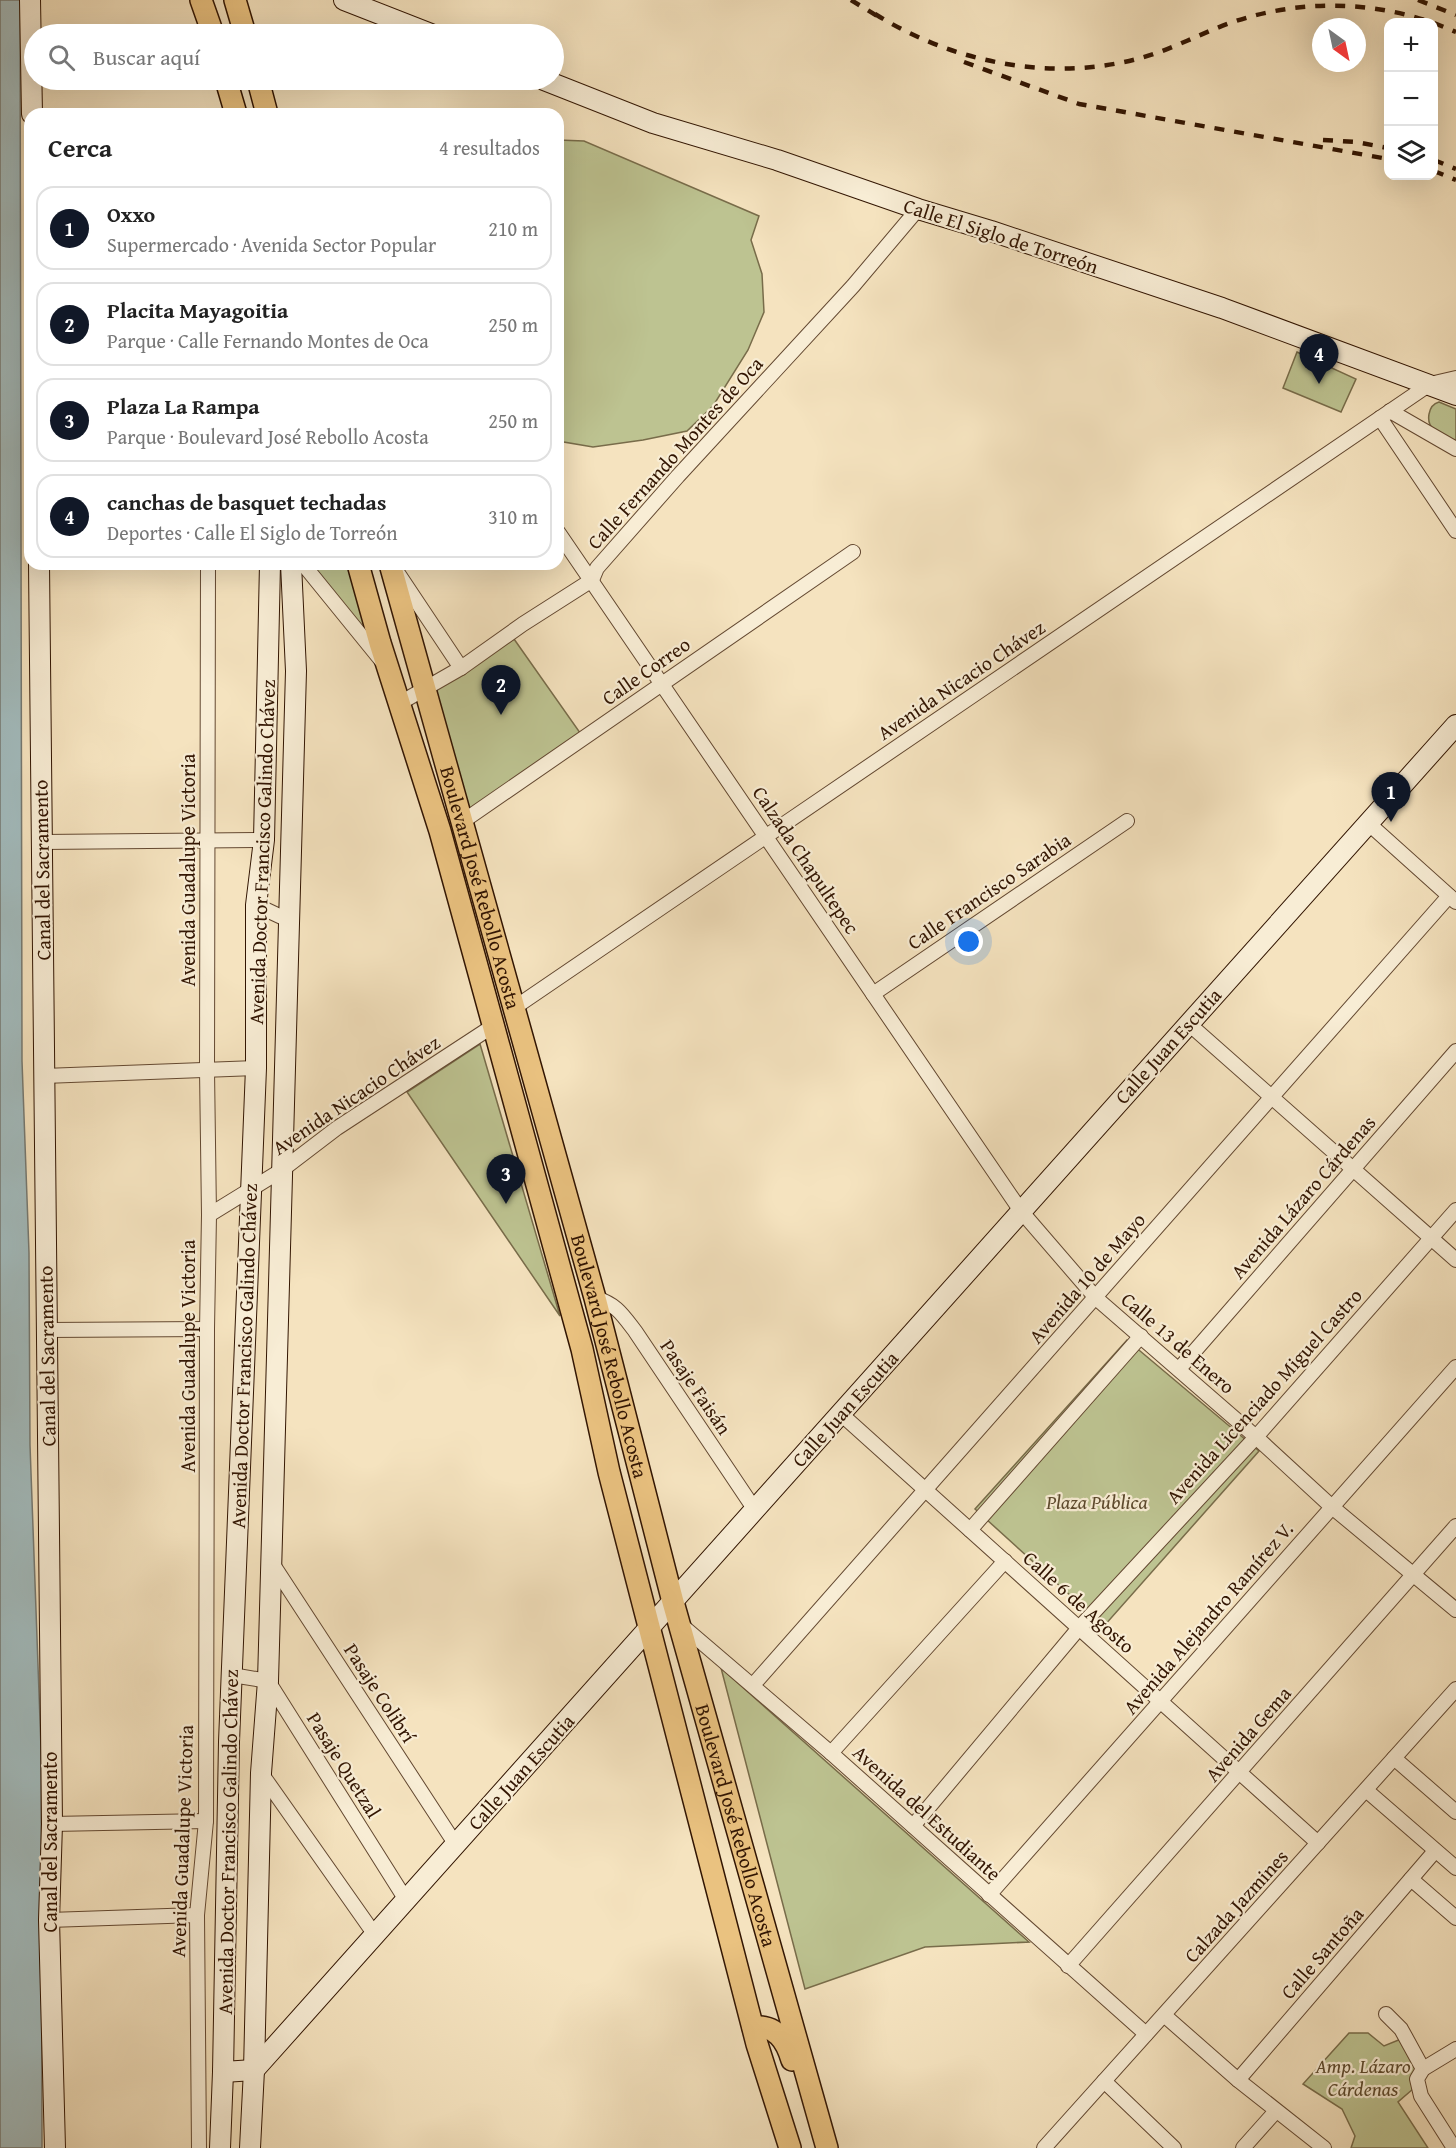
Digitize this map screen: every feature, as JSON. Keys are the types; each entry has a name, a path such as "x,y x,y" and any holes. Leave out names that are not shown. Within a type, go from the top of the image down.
{"main road":[{"path":"201,0 209,24"},
{"path":"235,0 242,24"},
{"path":"229,90 234,108"},
{"path":"261,90 265,108"},
{"name":"Boulevard José Rebollo Acosta","path":"360,570 440,831 582,1349 609,1472 753,2027 790,2148"},
{"name":"Boulevard José Rebollo Acosta","path":"393,570 595,1298 673,1602 827,2148"},
{"path":"460,906 472,924 495,996 504,1005 514,1008"},
{"path":"753,2027 766,2027 782,2037 814,2103"}],"street":[{"path":"30,0 30,24"},
{"path":"344,0 405,24"},
{"name":"Calle El Siglo de Torreón","path":"564,88 653,123 777,160 918,209 1222,308 1456,395"},
{"path":"32,90 32,108"},
{"name":"Calle Fernando Montes de Oca","path":"400,704 461,668 523,624 592,580 597,568 678,476 853,286 918,209"},
{"path":"1430,384 1456,378"},
{"name":"Avenida Nicacio Chávez","path":"514,1008 1430,384"},
{"path":"1385,415 1456,449"},
{"path":"1385,415 1456,531"},
{"name":"Calzada Chapultepec","path":"564,540 1021,1211"},
{"name":"Calle Correo","path":"462,822 853,552"},
{"name":"Canal del Sacramento","path":"39,570 52,1824 49,1920 55,2148"},
{"name":"Avenida Guadalupe Victoria","path":"199,2148 197,1915 206,1821 209,1215 208,570"},
{"name":"Avenida Doctor Francisco Galindo Chávez","path":"220,2148 224,2072 232,1675 256,1068 256,905 264,840 270,570"},
{"name":"Avenida Doctor Francisco Galindo Chávez","path":"250,2148 261,1773 268,1681 296,671 291,570"},
{"path":"308,570 388,668"},
{"path":"395,570 461,668"},
{"name":"Calle Juan Escutia","path":"254,2070 1456,724"},
{"name":"Calle Francisco Sarabia","path":"873,994 1127,821"},
{"path":"1368,823 1453,899"},
{"path":"42,842 264,840"},
{"name":"Avenida 10 de Mayo","path":"753,1685 1271,1098 1453,899"},
{"path":"256,905 288,920"},
{"path":"1189,1024 1456,1260"},
{"name":"Avenida Nicacio Chávez","path":"209,1215 282,1170 337,1128 493,1026"},
{"name":"Avenida Lázaro Cárdenas","path":"1179,1369 1456,1051"},
{"path":"44,1076 256,1068"},
{"name":"Avenida Licenciado Miguel Castro","path":"913,1826 1079,1628 1256,1437 1456,1210"},
{"name":"Calle 13 de Enero","path":"1021,1211 1096,1298 1256,1437 1332,1507 1456,1610"},
{"name":"Pasaje Faisán","path":"595,1298 609,1302 619,1311 755,1510"},
{"path":"47,1330 207,1329"},
{"path":"970,1530 1141,1336"},
{"name":"Avenida Alejandro Ramírez V.","path":"989,1895 1456,1367"},
{"name":"Calle 6 de Agosto","path":"841,1414 1318,1843"},
{"name":"Avenida Gema","path":"1068,1966 1456,1526"},
{"path":"831,1753 1005,1561"},
{"name":"Pasaje Colibrí","path":"271,1562 456,1845"},
{"name":"Avenida del Estudiante","path":"679,1623 831,1753 1146,2034"},
{"path":"232,1675 268,1681"},
{"name":"Pasaje Quetzal","path":"268,1681 406,1900"},
{"name":"Calzada Jazmines","path":"1051,2146 1104,2081 1456,1689"},
{"path":"1445,1702 1456,1712"},
{"path":"1394,1758 1456,1812"},
{"path":"261,1773 375,1935"},
{"path":"1366,1790 1456,1869"},
{"path":"52,1824 206,1821"},
{"name":"Calle Santoña","path":"1238,2080 1435,1851"},
{"path":"1411,1879 1454,1912"},
{"path":"49,1920 197,1915"},
{"path":"1386,2014 1401,2029 1420,2074 1421,2096 1454,2146"},
{"path":"1164,2015 1238,2080 1324,2148"},
{"path":"1420,2074 1456,2049"},
{"path":"224,2072 254,2070"},
{"path":"1104,2081 1174,2148"},
{"path":"1243,2148 1276,2111"}],"green space":[{"path":"564,140 584,141 759,216 751,240 762,274 764,312 748,350 713,406 687,431 593,447 564,442"},
{"path":"1297,352 1356,379 1341,412 1283,388"},
{"path":"1439,402 1456,409 1456,441 1436,432 1429,423 1430,410"},
{"path":"315,570 352,570 372,645"},
{"path":"514,639 583,737 462,818 429,694"},
{"path":"480,1044 560,1316 407,1092"},
{"name":"Plaza Pública","path":"1127,1340 1259,1451 1104,1626 975,1509"},
{"path":"721,1668 1029,1942 925,1947 805,1989"},
{"name":"Amp. Lázaro Cárdenas","path":"1349,2033 1368,2033 1384,2046 1401,2039 1415,2069 1413,2089 1398,2102 1428,2148 1351,2148 1355,2136 1342,2109 1303,2084"}],"water":[{"path":"0,0 20,0 22,1061 29,1253 30,1445 41,1748 42,2148 0,2148"}],"railway":[{"path":"851,0 882,19"},
{"path":"1418,0 1456,15"},
{"path":"875,14 936,45 1002,63 1035,68 1103,66 1137,59 1161,52 1230,23 1280,10 1305,7 1356,7 1417,18"},
{"path":"1438,25 1456,32"},
{"path":"964,62 1079,104 1384,158"},
{"path":"1323,140 1356,142 1384,147"},
{"path":"1438,162 1456,169"},
{"path":"1438,173 1456,180"}],"place":[{"name":"canchas de basquet techadas","path":"1319,384"},
{"name":"Placita Mayagoitia","path":"501,715"},
{"name":"Oxxo","path":"1391,822"},
{"name":"Plaza La Rampa","path":"506,1204"}]}
